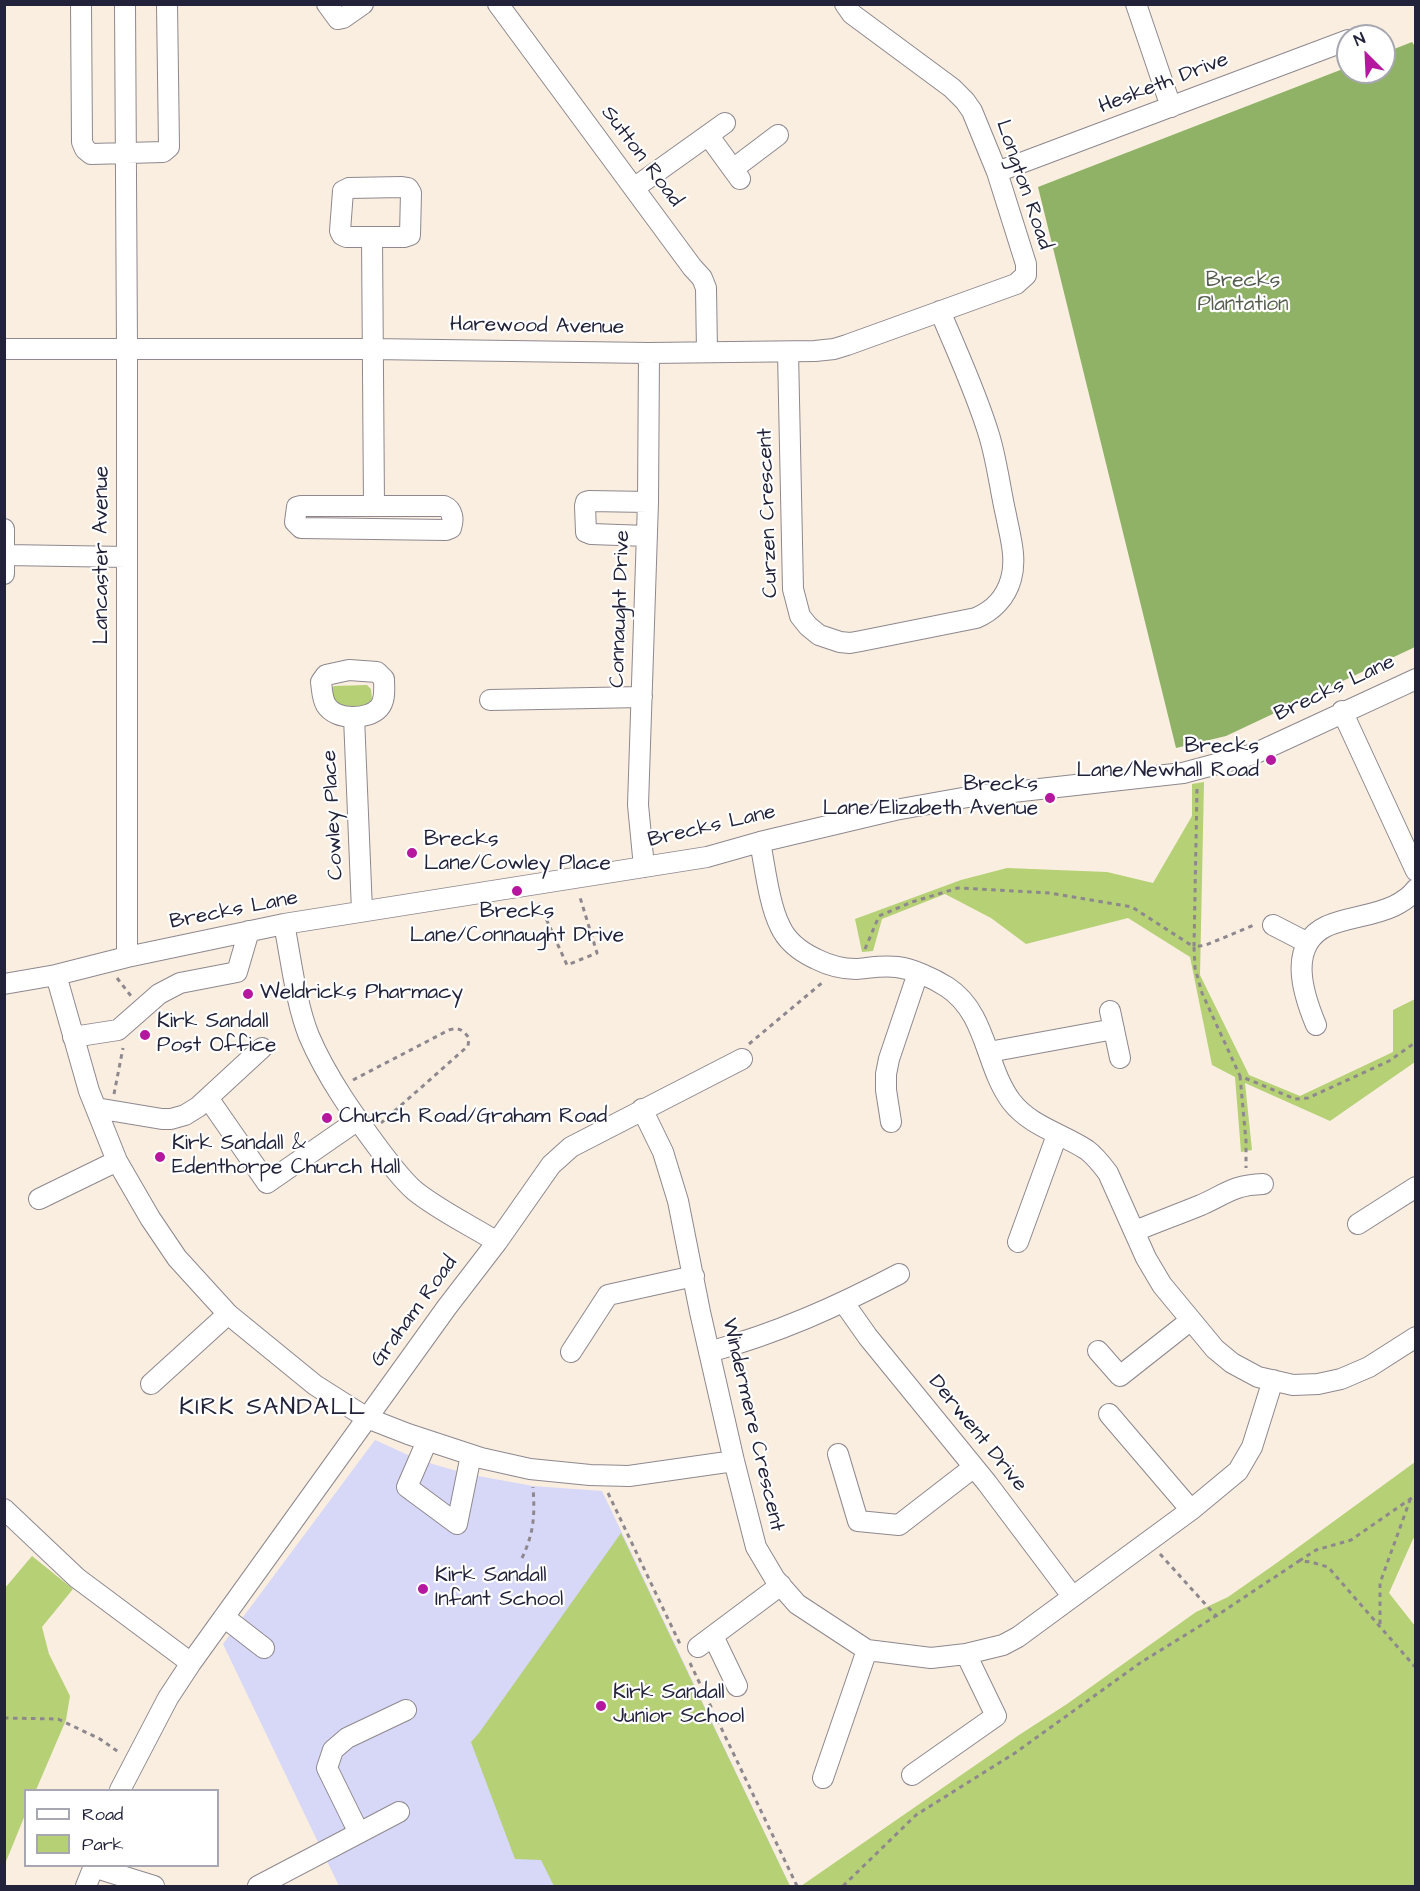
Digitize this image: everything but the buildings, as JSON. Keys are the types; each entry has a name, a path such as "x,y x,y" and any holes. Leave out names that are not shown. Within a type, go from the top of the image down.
{"street":[{"path":"81,4 82,142 91,154 162,152 169,147 167,4"},
{"name":"Lancaster Avenue","path":"125,4 127,957"},
{"path":"327,4 338,19 363,4"},
{"name":"Sutton Road","path":"498,4 702,278 706,288 707,352"},
{"name":"Longton Road","path":"844,4 852,14 952,88 965,101 972,111 998,172 1026,264 1026,275 1016,284 940,311"},
{"path":"1136,4 1171,107"},
{"name":"Hesketh Drive","path":"998,172 1336,44"},
{"path":"634,188 724,123"},
{"path":"708,135 736,174 778,135"},
{"path":"372,237 374,506"},
{"name":"Harewood Avenue","path":"4,349 788,352 834,350 940,311"},
{"name":"Curzen Crescent","path":"788,352 793,589 800,616 819,635 828,640 850,643 976,618 987,613 1005,594 1014,565 989,436 940,311"},
{"name":"Connaught Drive","path":"644,867 638,805 648,502 649,353"},
{"path":"646,536 586,532 585,506 589,501 648,502"},
{"path":"301,506 374,506 444,506 452,512 451,528 446,530 301,528 295,522 297,507 301,506"},
{"path":"4,529 5,565 127,557"},
{"name":"Brecks Lane","path":"4,984 56,975 127,957 284,924 707,857 895,810 968,797 1183,773 1254,754 1342,711 1416,679"},
{"path":"490,700 642,697"},
{"path":"1342,711 1416,871"},
{"name":"Cowley Place","path":"354,717 362,911"},
{"path":"760,842 780,927 792,943 805,954 829,965 854,969 897,967 918,973 948,988 964,1003 977,1021 1003,1089 1014,1104 1030,1120 1088,1150 1099,1161 1108,1173 1146,1258 1162,1285 1215,1349 1232,1363 1258,1377 1293,1385 1318,1384 1341,1379 1369,1367 1416,1337"},
{"path":"1316,1025 1304,989 1301,963 1306,942 1326,927 1384,911 1402,902 1416,889"},
{"path":"284,924 298,998 309,1035 338,1088 363,1127 413,1189 497,1242"},
{"path":"1273,925 1306,942"},
{"path":"73,1037 118,1029 159,994 180,982 237,972 249,931"},
{"path":"891,1122 886,1074 918,973"},
{"path":"56,975 73,1037 103,1109 117,1161 150,1218 177,1258 228,1314 315,1385 367,1418 427,1441 530,1470 629,1476 734,1461"},
{"path":"988,1052 1112,1020 1120,1058"},
{"path":"103,1109 154,1118 171,1119 185,1115 208,1098 262,1048"},
{"name":"Graham Road","path":"121,1789 168,1698 191,1663 551,1165 571,1146 742,1059"},
{"path":"208,1098 267,1183 363,1127"},
{"name":"Windermere Crescent","path":"642,1109 663,1152 678,1201 709,1352 756,1546 781,1585 797,1604 867,1650 931,1658 966,1654 1003,1645 1018,1637 1191,1510 1238,1471 1252,1447 1273,1380"},
{"path":"1018,1242 1057,1135"},
{"path":"39,1199 117,1161"},
{"path":"1135,1231 1206,1203 1232,1188 1254,1184"},
{"path":"1358,1224 1416,1187"},
{"path":"709,1352 773,1333 844,1303 899,1274"},
{"path":"571,1352 608,1296 694,1276"},
{"name":"Derwent Drive","path":"844,1303 868,1337 974,1467 1072,1596"},
{"path":"151,1384 228,1314"},
{"path":"1098,1351 1120,1376 1163,1354 1191,1320"},
{"path":"1109,1414 1191,1510"},
{"path":"427,1441 407,1487 457,1524 471,1455"},
{"path":"838,1454 858,1521 899,1525 974,1467"},
{"path":"4,1509 77,1578 191,1663"},
{"path":"737,1686 694,1645 781,1585"},
{"path":"224,1617 264,1648"},
{"path":"822,1778 867,1650"},
{"path":"912,1775 996,1716 966,1654"},
{"path":"359,1833 327,1768 333,1750 347,1738 406,1710"},
{"path":"258,1887 399,1812"},
{"path":"86,1887 93,1867"},
{"path":"96,1867 154,1887"}],"path":[{"path":"1196,770 1195,968 1202,993 1240,1076 1246,1141 1254,1184"},
{"path":"531,885 567,965 597,953 574,878"},
{"path":"742,1059 750,1043 867,947 879,916 912,902 958,888 1050,893 1132,907 1194,947 1206,945 1257,924 1273,925"},
{"path":"103,1109 135,1015 105,962"},
{"path":"338,1088 449,1030 456,1028 464,1031 469,1038 468,1046 363,1127"},
{"path":"1240,1076 1295,1099 1308,1098 1389,1061 1416,1042"},
{"path":"522,1558 531,1538 533,1521 534,1502 530,1470"},
{"path":"599,1475 694,1645 797,1887"},
{"path":"843,1887 916,1815 1015,1753 1140,1663 1316,1550 1351,1540 1416,1495"},
{"path":"1380,1625 1380,1583 1410,1499"},
{"path":"1148,1541 1216,1616"},
{"path":"1299,1561 1328,1567 1416,1668"},
{"path":"4,1718 58,1719 100,1739 135,1761"}],"shaded area":[{"path":"375,1440 419,1460 467,1474 533,1486 602,1491 790,1886 339,1886 223,1644"}],"green space":[{"name":"Brecks Plantation","path":"1412,42 1416,48 1415,647 1226,736 1176,748 1038,187 1336,72 1336,84 1396,84 1396,48"},
{"path":"367,685 371,689 372,700 362,708 335,707 330,689 334,686"},
{"path":"1204,782 1200,975 1249,1075 1300,1096 1393,1052 1393,1010 1415,999 1415,1062 1330,1121 1245,1083 1252,1150 1241,1152 1235,1077 1212,1065 1190,957 1128,918 1026,944 991,918 945,894 882,919 873,951 862,952 855,919 961,880 1007,868 1107,872 1153,883 1192,816 1192,784"},
{"path":"1415,1462 1415,1537 1389,1593 1415,1626 1415,1886 801,1886 1067,1704 1196,1612 1228,1597"},
{"name":"Kirk Sandall Junior School","path":"621,1533 790,1886 554,1886 541,1860 515,1859 471,1742"},
{"path":"32,1556 73,1589 42,1627 49,1654 70,1696 66,1720 36,1789 24,1789 24,1817 5,1864 5,1588"}],"place":[{"name":"Brecks Lane/Newhall Road","path":"1271,760"},
{"name":"Brecks Lane/Elizabeth Avenue","path":"1050,798"},
{"name":"Brecks Lane/Cowley Place","path":"412,853"},
{"name":"Brecks Lane/Connaught Drive","path":"517,891"},
{"name":"Weldricks Pharmacy","path":"248,994"},
{"name":"Kirk Sandall Post Office","path":"145,1035"},
{"name":"Church Road/Graham Road","path":"327,1118"},
{"name":"Kirk Sandall & Edenthorpe Church Hall","path":"160,1157"},
{"name":"Kirk Sandall Infant School","path":"423,1589"},
{"name":"Kirk Sandall Junior School","path":"601,1706"}],"district":[{"name":"KIRK SANDALL","path":"273,1409"}]}
